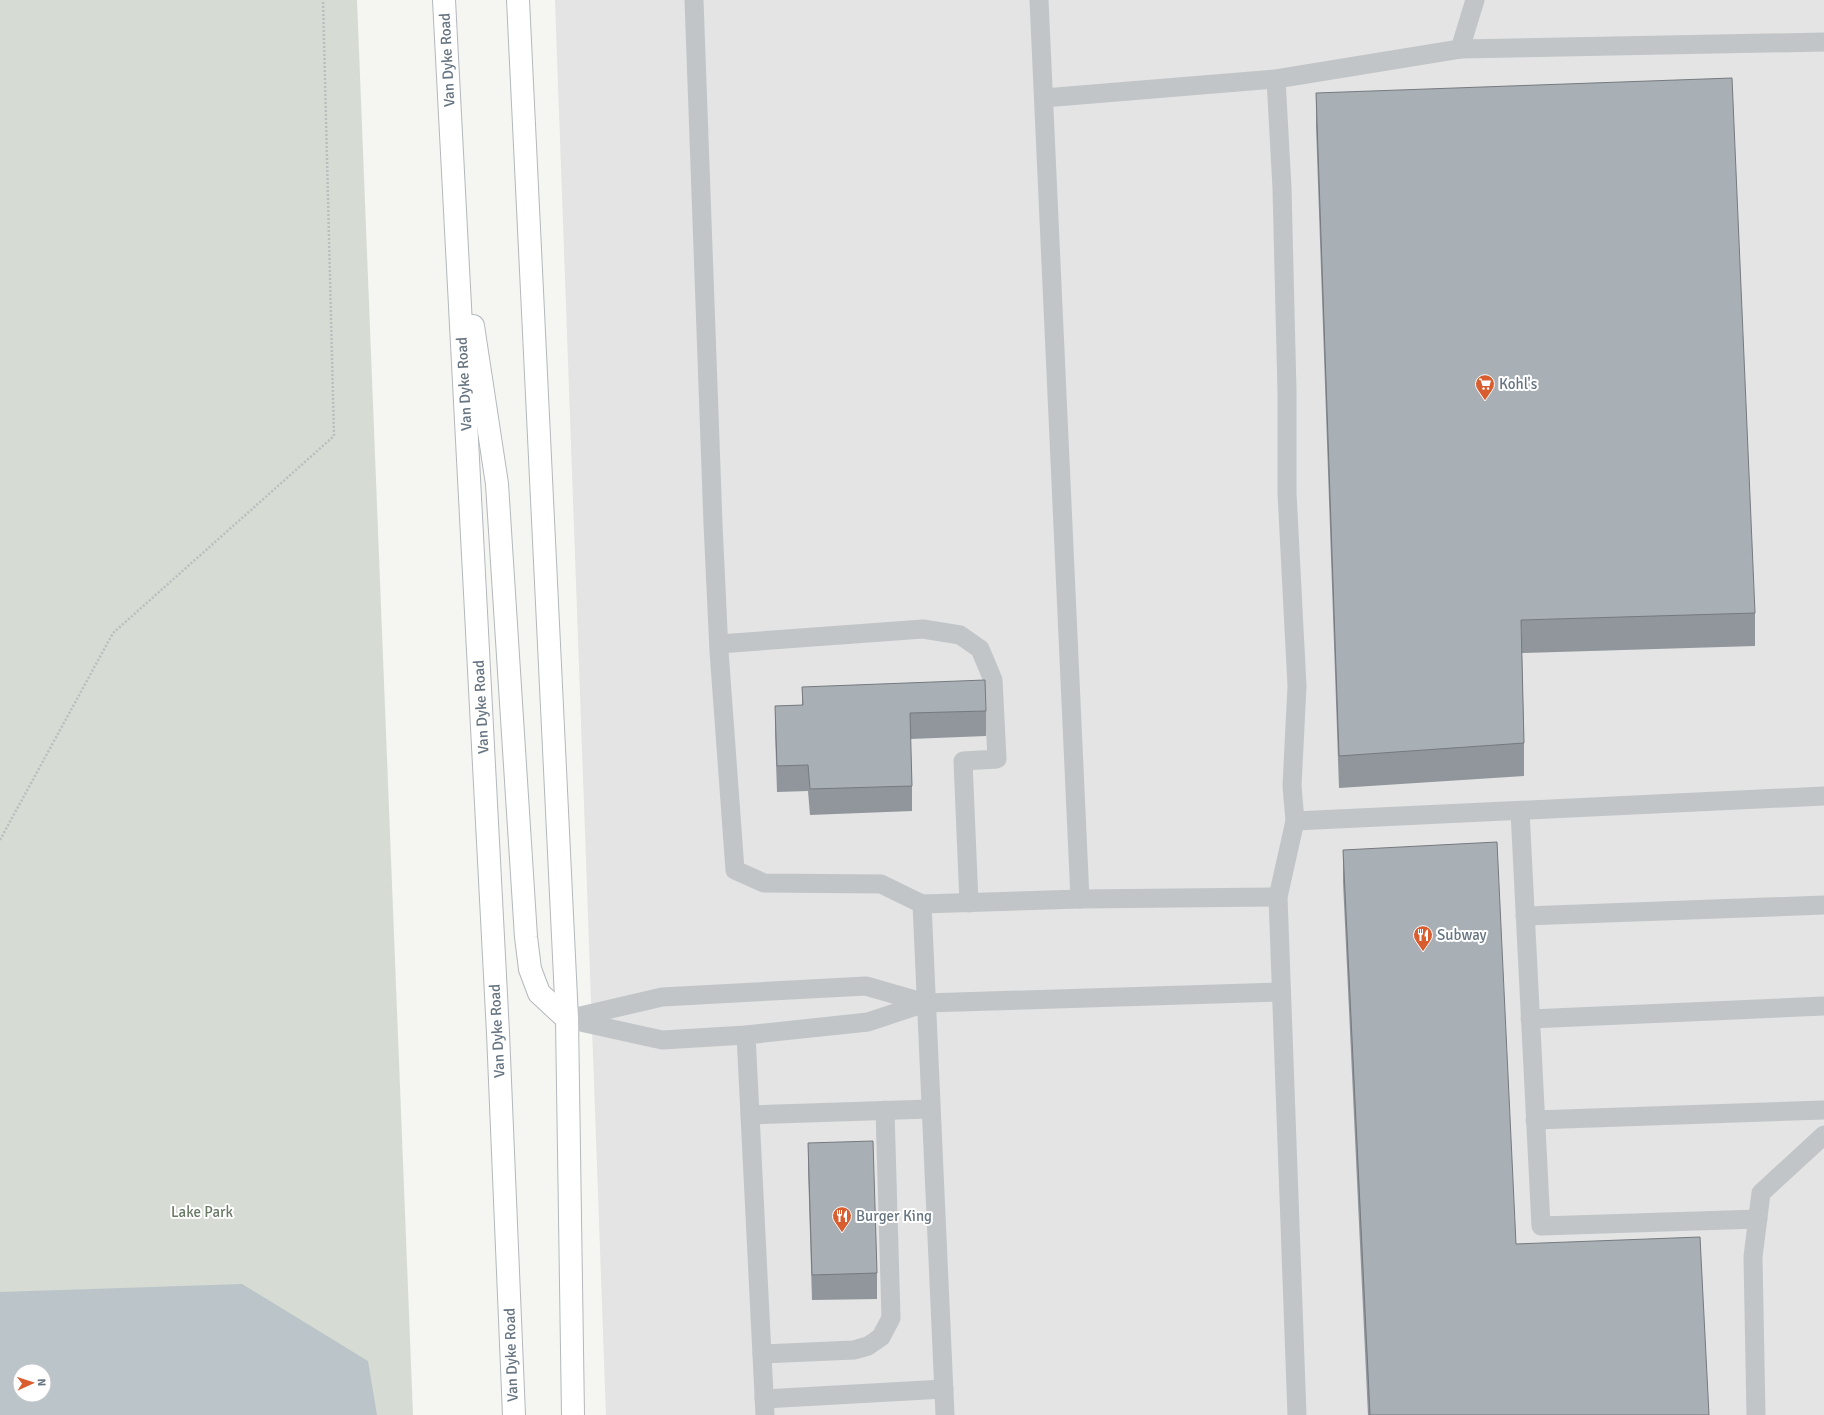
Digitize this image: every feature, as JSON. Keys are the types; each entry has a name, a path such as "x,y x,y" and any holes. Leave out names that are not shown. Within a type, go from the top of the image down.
{"main road":[{"name":"Van Dyke Road","path":"444,0 498,1041 514,1415"},
{"path":"518,0 567,1019 573,1415"},
{"path":"454,200 497,484 526,937 530,969 539,993 567,1019"}],"lane":[{"path":"694,0 713,524 719,644 735,870 764,883 881,884 922,904 1080,899 1278,896"},
{"path":"1039,0 1080,899"},
{"path":"1460,49 1475,0"},
{"path":"1044,98 1276,79 1460,49 1824,42"},
{"path":"1276,79 1283,218 1287,392 1287,493 1297,686 1292,786 1295,821 1278,896 1297,1415"},
{"path":"719,644 923,629 960,635 980,649 993,680 997,759 963,761 969,903"},
{"path":"1295,821 1824,796"},
{"path":"1520,810 1541,1226 1758,1219"},
{"path":"922,904 925,1003 945,1415"},
{"path":"1525,916 1824,905"},
{"path":"567,1019 662,997 859,986 866,986 925,1003"},
{"path":"567,1019 662,1040 746,1035 868,1022 925,1003 1281,992"},
{"path":"1530,1019 1824,1006"},
{"path":"746,1035 765,1407 944,1389"},
{"path":"750,1115 930,1109"},
{"path":"762,1354 854,1350 868,1346 881,1337 888,1326 891,1318 885,1110"},
{"path":"1535,1120 1824,1110"},
{"path":"1756,1415 1753,1257 1761,1193 1824,1135"}],"path":[{"path":"0,840 113,633 334,436 323,0"}],"shaded area":[{"path":"555,0 1824,0 1824,1415 606,1415"},
{"path":"242,1284 368,1361 377,1415 0,1415 0,1292"}],"green space":[{"name":"Lake Park","path":"0,0 357,0 413,1415 0,1415"}],"building":[{"path":"1732,78 1755,613 1521,620 1524,743 1339,756 1316,93"},
{"path":"985,680 986,711 910,713 912,786 810,789 808,765 777,766 775,706 803,705 802,687"},
{"path":"1497,842 1516,1244 1700,1237 1709,1415 1370,1415 1343,850"},
{"name":"Burger King","path":"873,1141 877,1273 812,1275 808,1143"}],"place":[{"name":"Kohl's","path":"1485,401"},
{"name":"Subway","path":"1423,952"},
{"name":"Burger King","path":"842,1233"}]}
